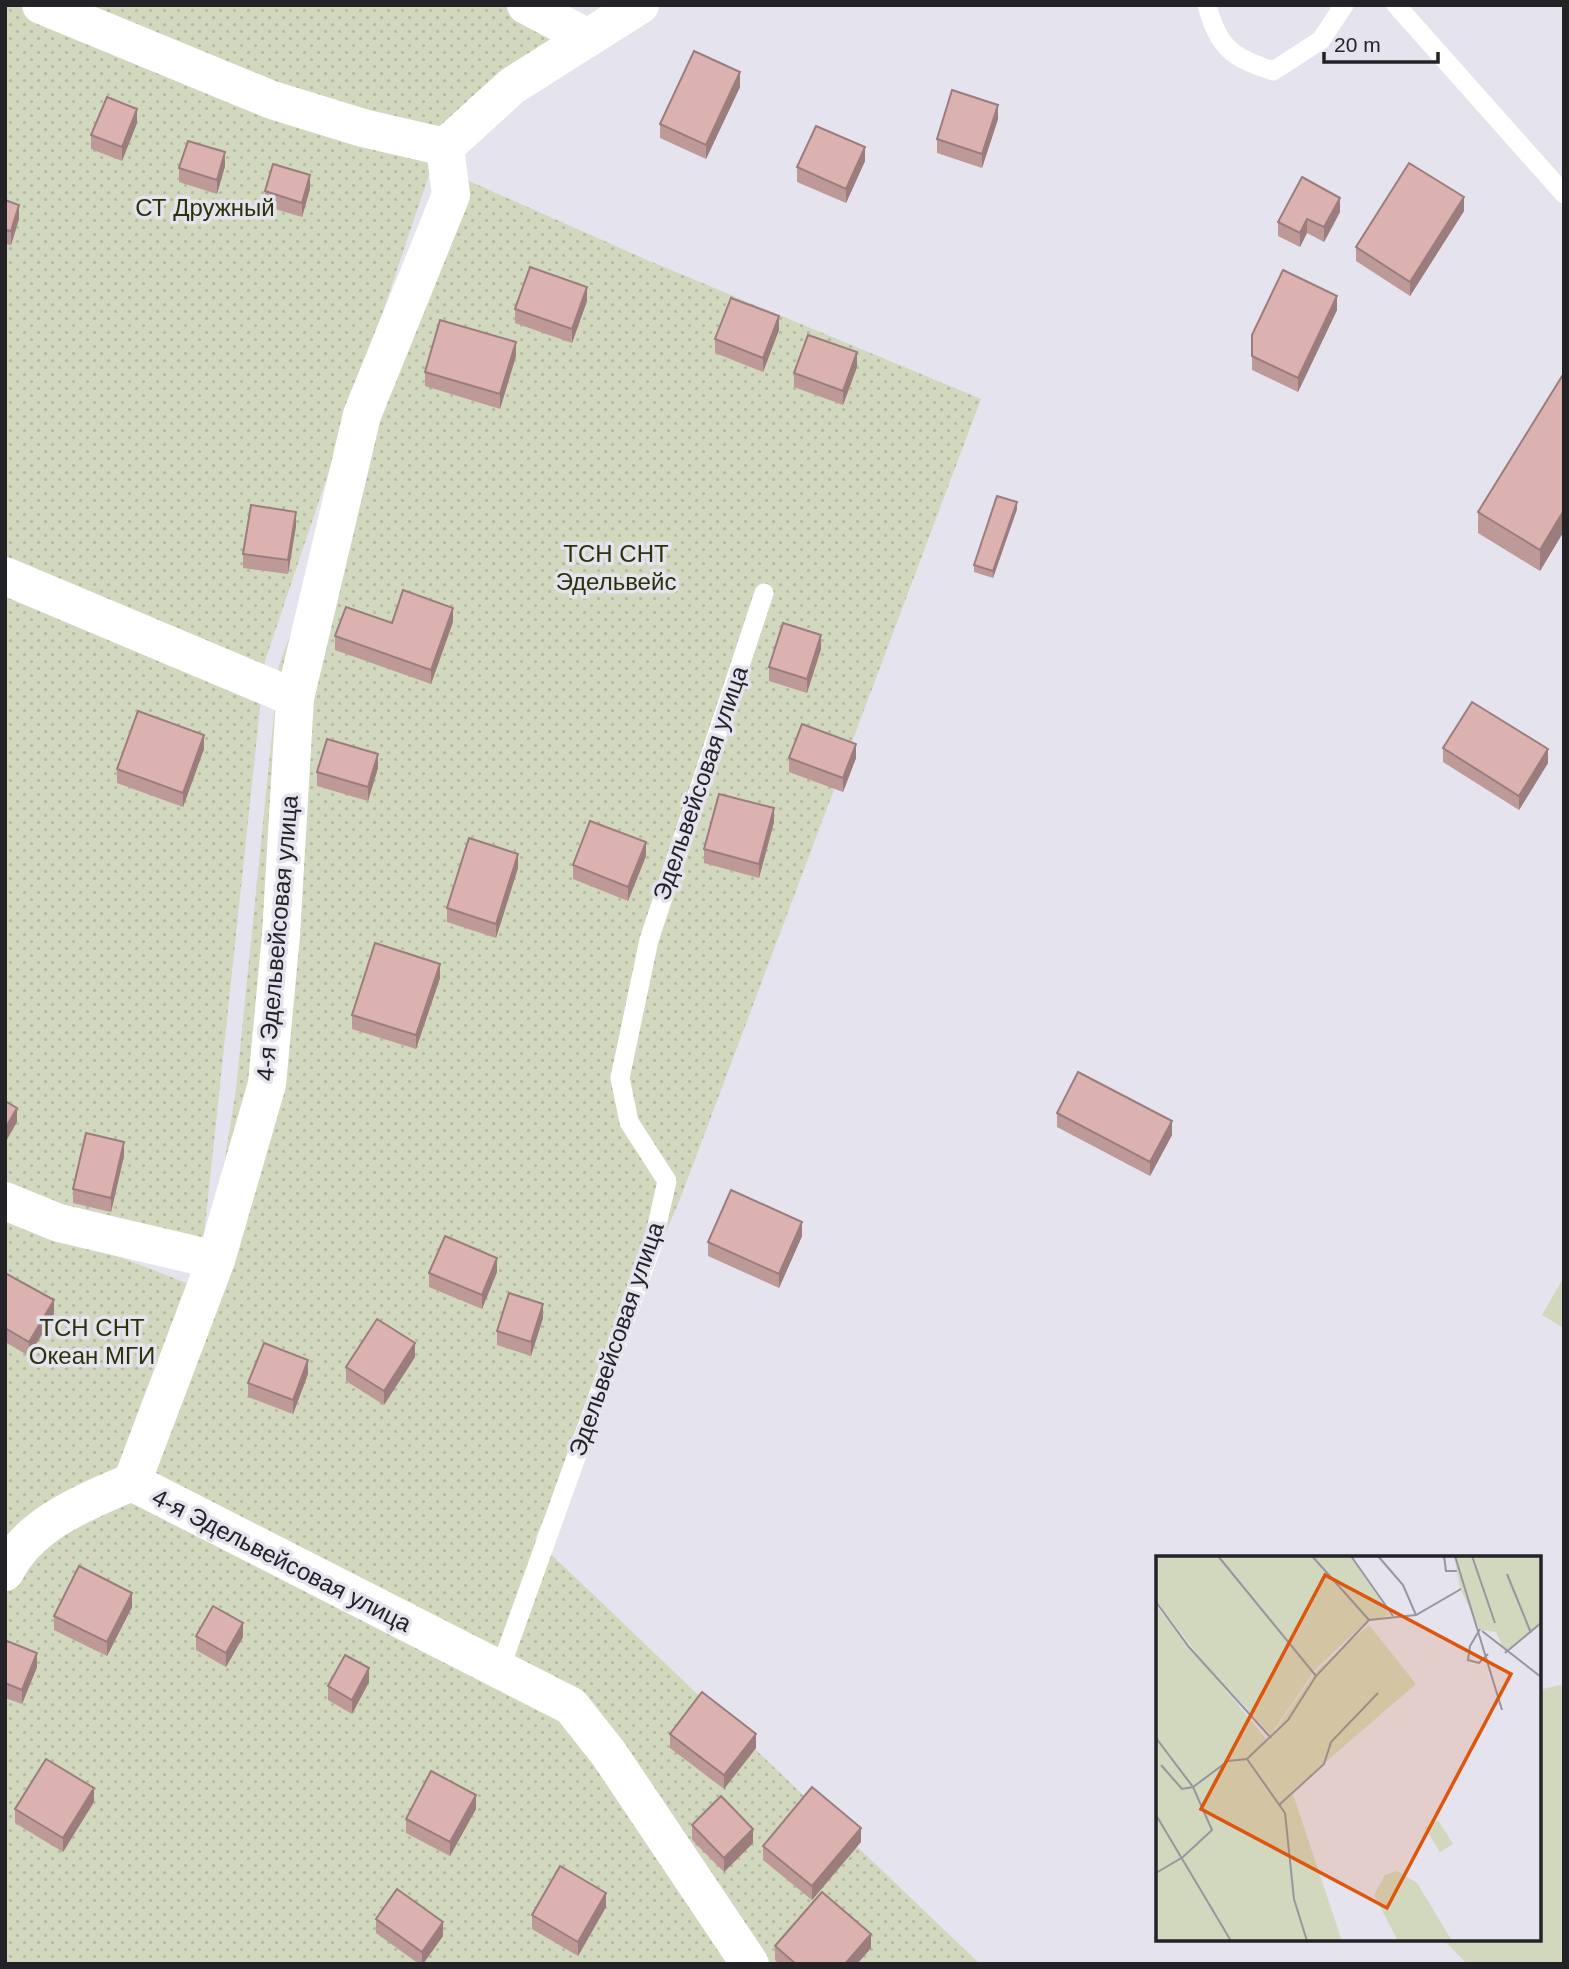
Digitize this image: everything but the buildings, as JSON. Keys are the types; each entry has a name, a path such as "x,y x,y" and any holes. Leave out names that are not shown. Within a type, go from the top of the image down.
{"street":[{"path":"41,5 272,100 363,128 445,147 512,86 640,5"},
{"path":"526,5 588,38"},
{"name":"4-я Эдельвейсовая улица","path":"445,147 451,195 362,415 295,698 281,934 267,1084 216,1260 132,1482 499,1672"},
{"path":"5,576 295,698"},
{"path":"5,1200 59,1223 216,1260"},
{"path":"5,1572 10,1562 39,1532 71,1508 132,1482"},
{"path":"499,1672 571,1706 609,1754 750,1964"}],"lane":[{"path":"1207,5 1213,32 1240,60 1273,71 1321,40 1344,5"},
{"path":"1396,5 1564,194"},
{"name":"Эдельвейсовая улица","path":"499,1672 653,1243 667,1181 629,1122 620,1078 649,940 764,593"}],"green space":[{"name":"СТ Дружный","path":"5,5 502,5 563,38 433,163 265,661 203,1245 53,1204 5,1186"},
{"name":"ТСН СНТ Эдельвейс","path":"460,177 647,260 981,399 680,1199 535,1539 980,1964 5,1964 5,1212 204,1290 236,1089 279,665"},
{"path":"1564,1277 1564,1328 1542,1315"},
{"path":"1564,1684 1564,1964 1467,1964 1445,1941 1541,1941 1541,1690"}],"park label":[{"name":"ТСН СНТ Океан МГИ","path":"92,1341"}]}
